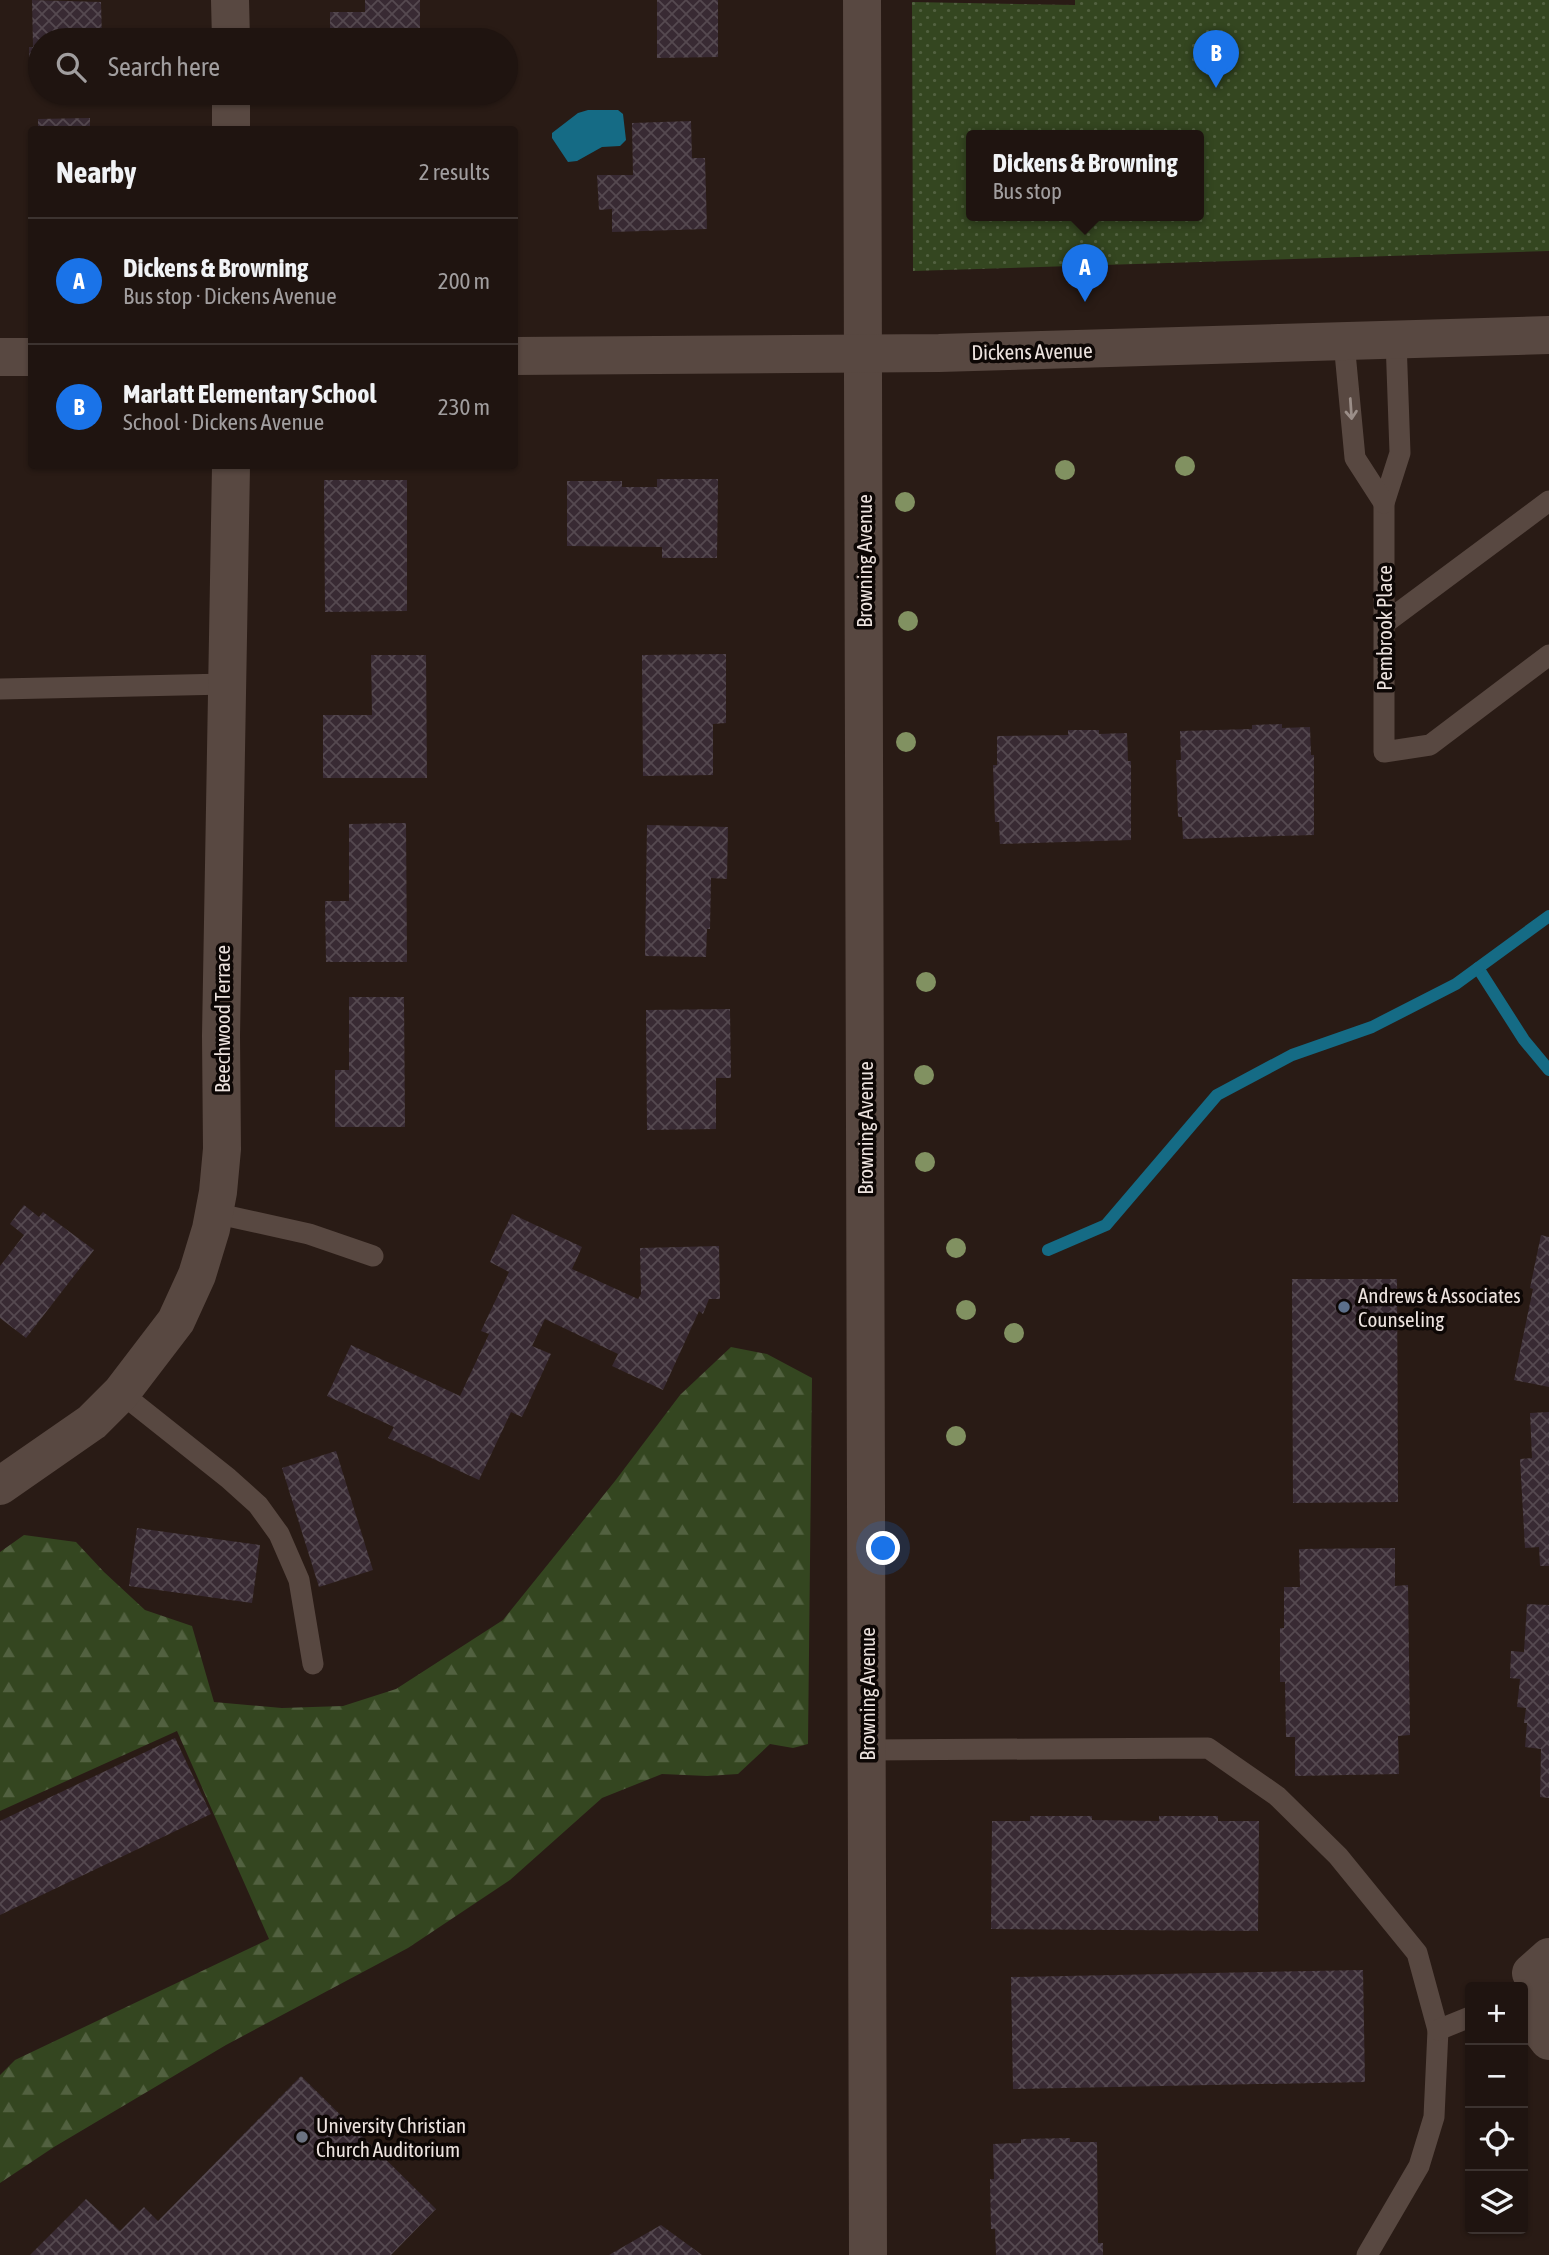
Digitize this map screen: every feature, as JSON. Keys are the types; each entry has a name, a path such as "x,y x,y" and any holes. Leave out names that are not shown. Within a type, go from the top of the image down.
{"street":[{"path":"230,0 230,28"},
{"name":"Browning Avenue","path":"862,0 868,2255"},
{"path":"231,105 231,126"},
{"name":"Dickens Avenue","path":"518,356 863,355 1549,335"},
{"path":"0,357 28,357"},
{"name":"Beechwood Terrace","path":"0,1486 92,1422 121,1393 176,1321 197,1275 214,1213 222,1149 221,1035 231,469"},
{"path":"1538,1981 1542,2032 1549,2040"}],"lane":[{"name":"Pembrook Place","path":"1396,340 1400,453 1384,503 1384,752 1430,745 1549,655"},
{"path":"1344,342 1355,458 1384,503"},
{"path":"1385,623 1549,501"},
{"path":"0,690 227,684"},
{"path":"214,1213 309,1234 373,1256"},
{"path":"121,1393 179,1436 228,1478 258,1505 279,1534 299,1580 313,1664"},
{"path":"867,1750 1208,1748 1277,1796 1338,1856 1417,1952 1437,2030 1434,2117 1423,2154 1419,2166 1367,2255"},
{"path":"1437,2030 1465,2019"}],"green space":[{"path":"1075,0 1549,0 1549,251 913,271 912,2 1075,5"},
{"path":"731,1347 767,1354 812,1378 808,1744 793,1748 770,1744 738,1774 662,1774 602,1798 510,1880 408,1948 226,2045 54,2147 0,2183 0,2075 15,2060 269,1939 177,1731 0,1811 0,1552 24,1535 76,1542 145,1610 192,1626 214,1702 282,1708 343,1706 396,1689 503,1620 680,1395"}],"water":[{"path":"588,110 618,110 623,114 626,140 620,146 602,147 577,161 568,162 552,138 552,133 578,113"}],"building":[{"path":"32,0 101,2 102,28 33,28"},
{"path":"365,0 420,0 420,28 330,28 330,12 365,12"},
{"path":"657,0 718,0 718,57 657,58"},
{"path":"90,118 90,126 38,126 38,119"},
{"path":"691,121 692,158 705,158 707,229 612,232 612,209 599,210 597,175 633,175 632,123"},
{"path":"657,479 718,479 717,558 662,558 662,547 567,546 567,481 622,481 622,487 657,487"},
{"path":"324,480 407,480 407,611 325,612"},
{"path":"726,654 726,723 713,724 713,775 643,776 642,655"},
{"path":"371,655 426,655 427,778 323,778 323,715 372,715"},
{"path":"1282,724 1282,728 1310,727 1311,755 1314,755 1314,835 1183,839 1182,817 1178,817 1176,760 1181,760 1180,731 1252,729 1252,725"},
{"path":"1068,730 1099,730 1099,734 1127,733 1128,761 1131,761 1131,840 1000,844 999,822 995,822 993,765 997,765 997,736 1068,735"},
{"path":"406,823 407,962 326,962 325,901 349,901 349,824"},
{"path":"647,825 728,827 727,879 711,878 710,929 707,929 706,957 645,956"},
{"path":"349,997 404,997 405,1127 335,1127 335,1070 349,1070"},
{"path":"730,1009 731,1078 716,1078 716,1129 647,1130 646,1010"},
{"path":"24,1205 39,1217 43,1212 94,1250 26,1338 0,1318 0,1266 24,1235 10,1224"},
{"path":"512,1214 582,1247 572,1269 638,1299 641,1294 640,1248 719,1246 720,1299 709,1299 703,1314 699,1311 663,1390 612,1366 618,1354 545,1319 532,1346 551,1354 522,1417 511,1412 479,1480 388,1438 394,1427 327,1396 351,1345 460,1396 489,1334 481,1331 509,1272 490,1262"},
{"path":"1541,1235 1549,1237 1549,1387 1514,1380"},
{"path":"1292,1279 1397,1279 1398,1502 1293,1503"},
{"path":"1549,1412 1549,1566 1540,1566 1539,1547 1525,1548 1520,1459 1532,1458 1530,1413"},
{"path":"336,1451 373,1570 319,1587 282,1468"},
{"path":"137,1528 260,1545 252,1603 129,1586"},
{"path":"1395,1548 1395,1586 1408,1585 1410,1735 1398,1736 1399,1774 1295,1776 1295,1737 1286,1737 1285,1682 1280,1682 1280,1628 1284,1628 1284,1587 1300,1587 1299,1549"},
{"path":"1527,1604 1549,1605 1549,1798 1540,1797 1541,1749 1525,1747 1526,1708 1517,1707 1520,1679 1510,1678 1511,1651 1524,1652"},
{"path":"175,1738 211,1814 0,1915 0,1821"},
{"path":"1030,1816 1092,1816 1092,1820 1159,1821 1159,1816 1218,1816 1218,1821 1259,1821 1258,1931 991,1929 992,1821 1030,1821"},
{"path":"1363,1970 1365,2082 1013,2089 1011,1977"},
{"name":"University Christian Church Auditorium","path":"301,2076 436,2209 391,2255 30,2255 86,2199 120,2231 144,2207 158,2221"},
{"path":"1070,2138 1070,2142 1097,2142 1098,2243 1103,2243 1103,2255 996,2255 995,2229 991,2229 990,2179 994,2179 993,2144 1021,2143 1021,2139"},
{"path":"661,2225 702,2255 609,2255"}],"waterway":[{"path":"1048,1250 1106,1225 1217,1095 1292,1055 1372,1027 1456,984 1549,916"},
{"path":"1478,968 1524,1040 1549,1070"}],"place":[{"name":"Marlatt Elementary School","path":"1216,88"},
{"name":"Dickens & Browning","path":"1085,302"},
{"name":"Andrews & Associates Counseling","path":"1344,1307"},
{"name":"University Christian Church Auditorium","path":"302,2137"}]}
